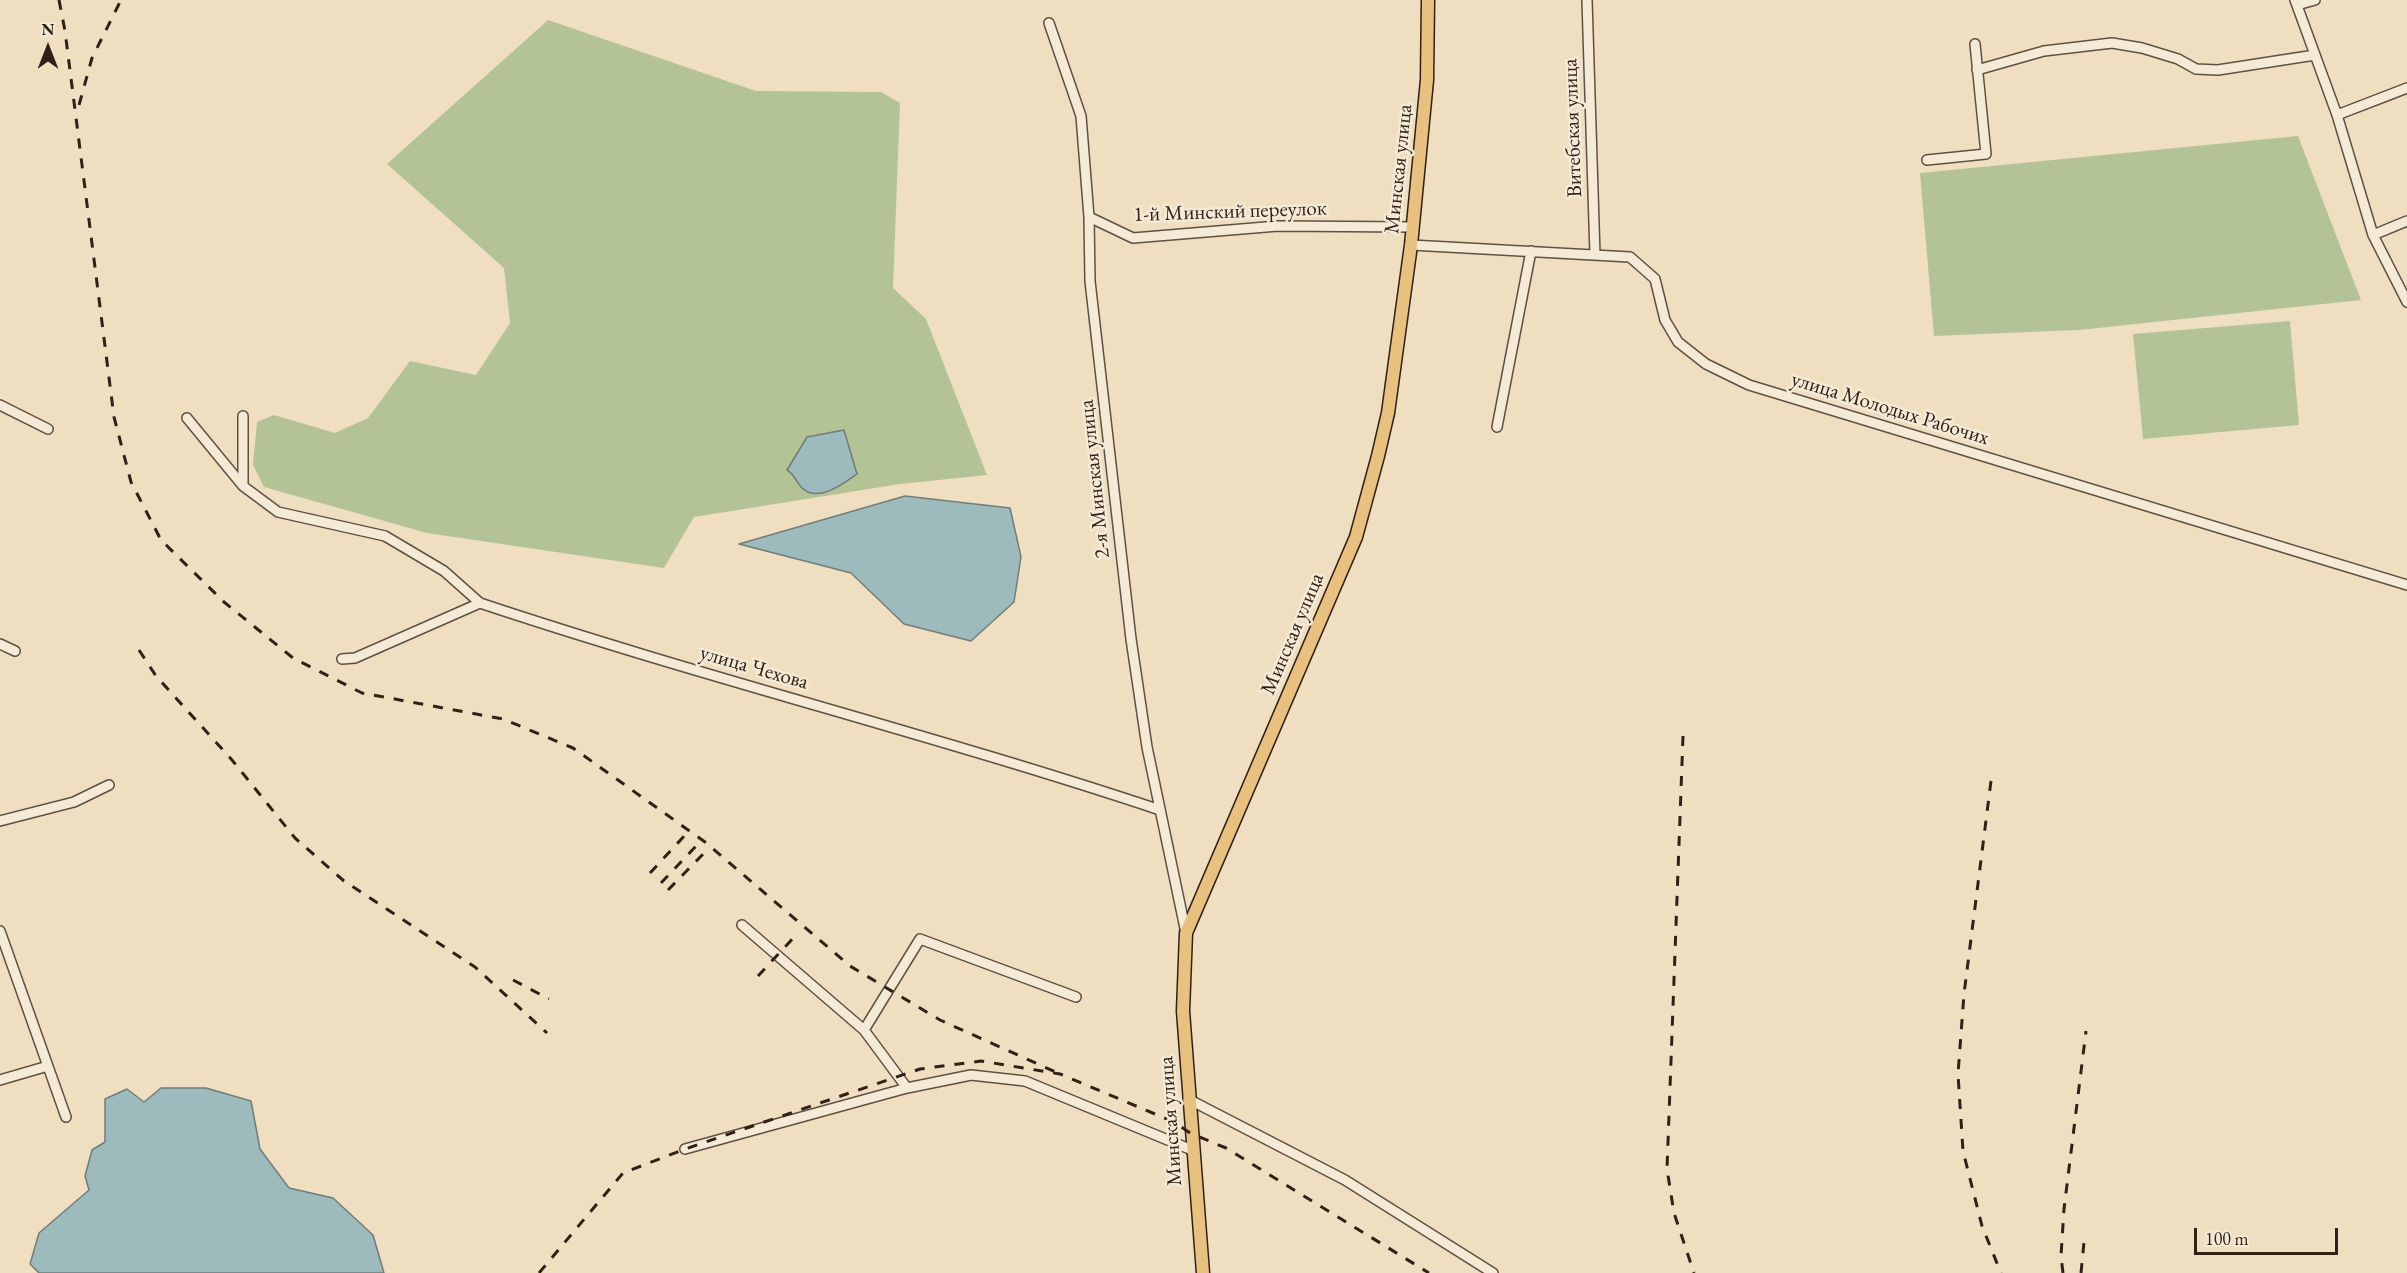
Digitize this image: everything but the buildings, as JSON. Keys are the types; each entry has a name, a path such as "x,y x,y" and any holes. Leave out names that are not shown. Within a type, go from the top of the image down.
{"main road":[{"name":"Минская улица","path":"1203,1273 1188,1099 1183,993 1186,933 1356,537 1388,413 1411,245 1427,80 1428,0"}],"street":[{"name":"Витебская улица","path":"1587,0 1595,255"},
{"path":"2315,0 2296,2 2337,115 2373,235 2407,302"},
{"name":"2-я Минская улица","path":"1049,23 1082,116 1089,217 1090,281 1130,627 1147,747 1186,933"},
{"path":"1977,70 2044,51 2112,43 2142,48 2178,59 2196,69 2218,70 2314,55"},
{"path":"1927,160 1986,154 1975,44"},
{"path":"2337,115 2407,88"},
{"name":"1-й Минский переулок","path":"1089,217 1133,238 1278,226 1413,227"},
{"path":"2373,235 2407,221"},
{"name":"улица Молодых Рабочих","path":"1411,245 1630,257 1656,279 1665,320 1678,342 1706,364 1749,385 2407,585"},
{"path":"1497,427 1530,251"},
{"path":"0,405 48,429"},
{"path":"243,416 243,486"},
{"path":"187,418 243,486 278,512 385,536 444,571 480,603 355,658 342,659"},
{"name":"улица Чехова","path":"480,603 579,636 1026,765 1160,810"},
{"path":"0,644 15,651"},
{"path":"0,820 74,802 109,785"},
{"path":"742,925 864,1030 907,1088"},
{"path":"0,930 66,1117"},
{"path":"864,1030 920,939 1076,997"},
{"path":"0,1080 48,1066"},
{"path":"685,1149 907,1088 971,1075 1025,1081 1192,1150"},
{"path":"1188,1099 1345,1180 1424,1232 1493,1273"}],"green space":[{"path":"548,20 756,91 881,92 900,103 893,288 926,319 987,475 900,484 694,517 664,568 427,533 264,487 253,465 257,422 274,415 335,433 368,418 410,361 476,375 510,323 504,268 387,164"},
{"path":"2298,136 2361,300 2079,330 1934,336 1920,173"},
{"path":"2290,321 2299,425 2143,439 2133,334"}],"water":[{"path":"844,430 857,474 830,491 815,494 807,492 787,470 807,437"},
{"path":"905,496 1010,508 1021,557 1014,602 971,641 904,624 851,573 739,544"},
{"path":"161,1088 206,1088 251,1101 260,1149 289,1188 333,1198 373,1235 384,1273 39,1273 30,1264 39,1233 89,1190 85,1176 92,1150 105,1142 105,1099 127,1089 144,1102"}],"railway":[{"path":"59,0 65,31 114,417 131,482 161,540 224,602 293,658 362,693 503,719 573,748 705,842 850,966 940,1020 1060,1074"},
{"path":"79,105 92,58 121,0"},
{"path":"139,650 156,676 232,760 295,838 344,881 475,967 547,1033"},
{"path":"1683,736 1667,1169 1674,1213 1694,1273"},
{"path":"1991,781 1964,994 1958,1074 1963,1151 1982,1226 2001,1273"},
{"path":"650,873 687,833"},
{"path":"661,883 698,844"},
{"path":"668,890 708,849"},
{"path":"758,976 797,934"},
{"path":"513,980 549,999"},
{"path":"2063,1273 2061,1256 2064,1209 2086,1031"},
{"path":"539,1273 623,1173 685,1149 920,1069 981,1061 1060,1074 1174,1122 1190,1133 1226,1148 1429,1273"},
{"path":"2081,1273 2084,1242"}]}
